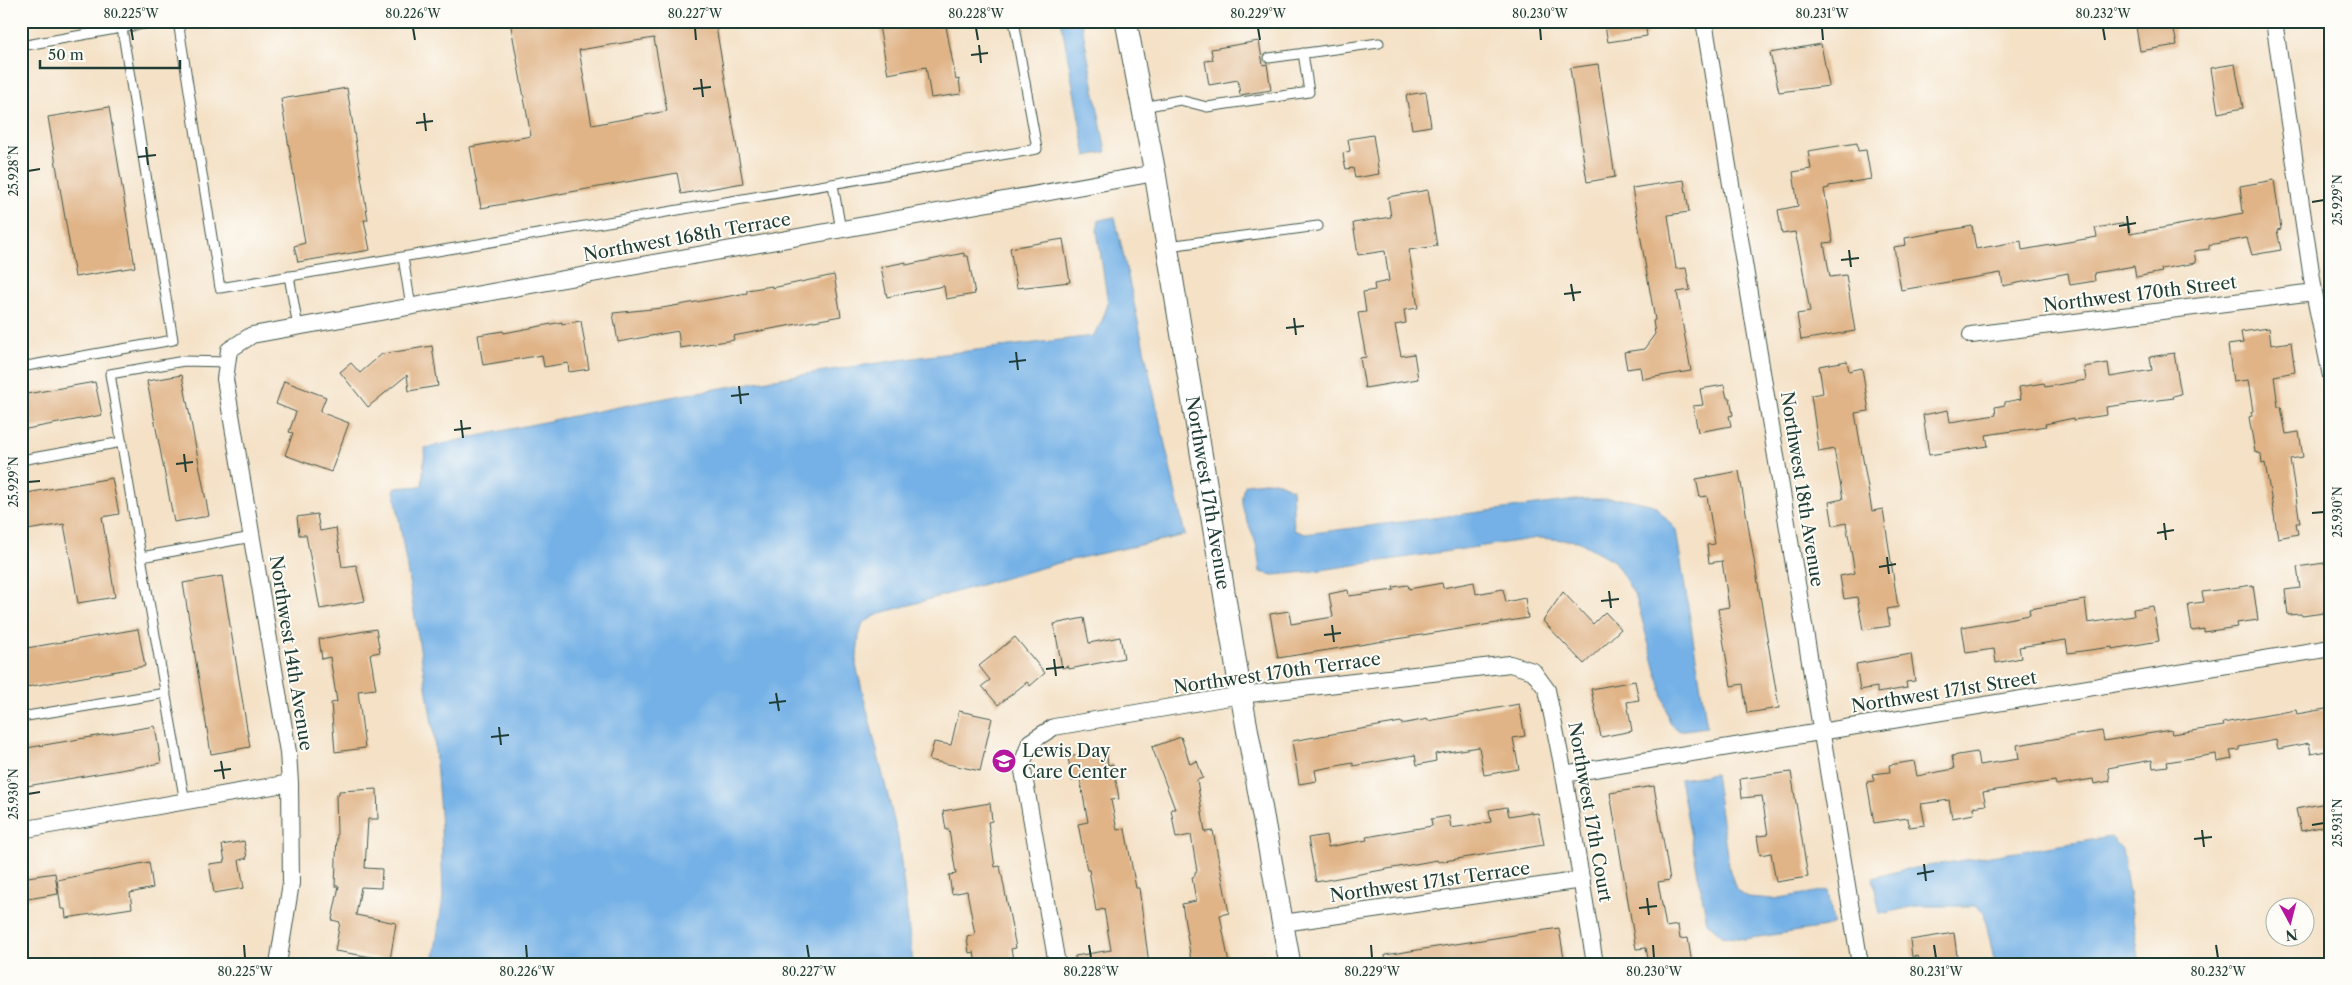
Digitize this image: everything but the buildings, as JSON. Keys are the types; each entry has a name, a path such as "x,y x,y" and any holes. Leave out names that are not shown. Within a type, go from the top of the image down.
{"street":[{"name":"Northwest 17th Avenue","path":"1126,21 1156,173 1241,695 1290,964"},
{"name":"Northwest 18th Avenue","path":"1704,21 1860,964"},
{"path":"2274,21 2314,292 2331,376"},
{"name":"Northwest 168th Terrace","path":"228,356 252,335 1156,173"},
{"name":"Northwest 170th Street","path":"1971,335 2314,292"},
{"name":"Northwest 14th Avenue","path":"228,356 225,379 282,715 290,783 291,883 278,964"},
{"name":"Northwest 171st Street","path":"1564,774 2331,648"},
{"name":"Northwest 170th Terrace","path":"1057,964 1022,765 1030,742 1054,727 1241,695 1510,664 1533,672"},
{"name":"Northwest 17th Court","path":"1533,672 1547,690 1564,774 1595,964"},
{"path":"21,830 290,783"},
{"name":"Northwest 171st Terrace","path":"1283,923 1582,880"}],"lane":[{"path":"21,46 160,21"},
{"path":"178,21 220,288 1037,149 1014,21"},
{"path":"21,367 173,340 122,28"},
{"path":"1269,58 1379,42"},
{"path":"1143,107 1180,100 1207,107 1309,92 1303,54"},
{"path":"833,185 841,230"},
{"path":"1168,246 1318,226"},
{"path":"403,257 412,307"},
{"path":"289,276 298,327"},
{"path":"185,802 110,374 184,361 228,356"},
{"path":"21,460 122,442"},
{"path":"141,557 252,538"},
{"path":"21,717 166,693"}],"water":[{"path":"1061,21 1081,21 1106,152 1086,156"},
{"path":"1115,217 1185,535 1062,562 881,613 863,623 859,636 856,665 898,837 913,964 433,964 443,897 441,827 434,736 394,488 422,486 425,448 621,406 687,394 885,362 1093,336 1102,321 1108,304 1097,231 1099,220"},
{"path":"1275,481 1292,489 1294,530 1305,534 1584,499 1627,499 1654,505 1676,530 1707,727 1679,731 1670,723 1636,597 1614,561 1578,541 1538,538 1307,572 1273,575 1260,572 1256,544 1243,506 1243,491 1246,484"},
{"path":"1715,774 1729,868 1736,889 1748,897 1774,899 1828,890 1833,923 1825,927 1745,939 1721,936 1707,922 1680,779"},
{"path":"2111,837 2122,849 2140,964 1995,964 1984,913 1976,906 1916,906 1880,914 1873,878 1902,870"}],"place":[{"name":"Lewis Day Care Center","path":"1004,761"}]}
